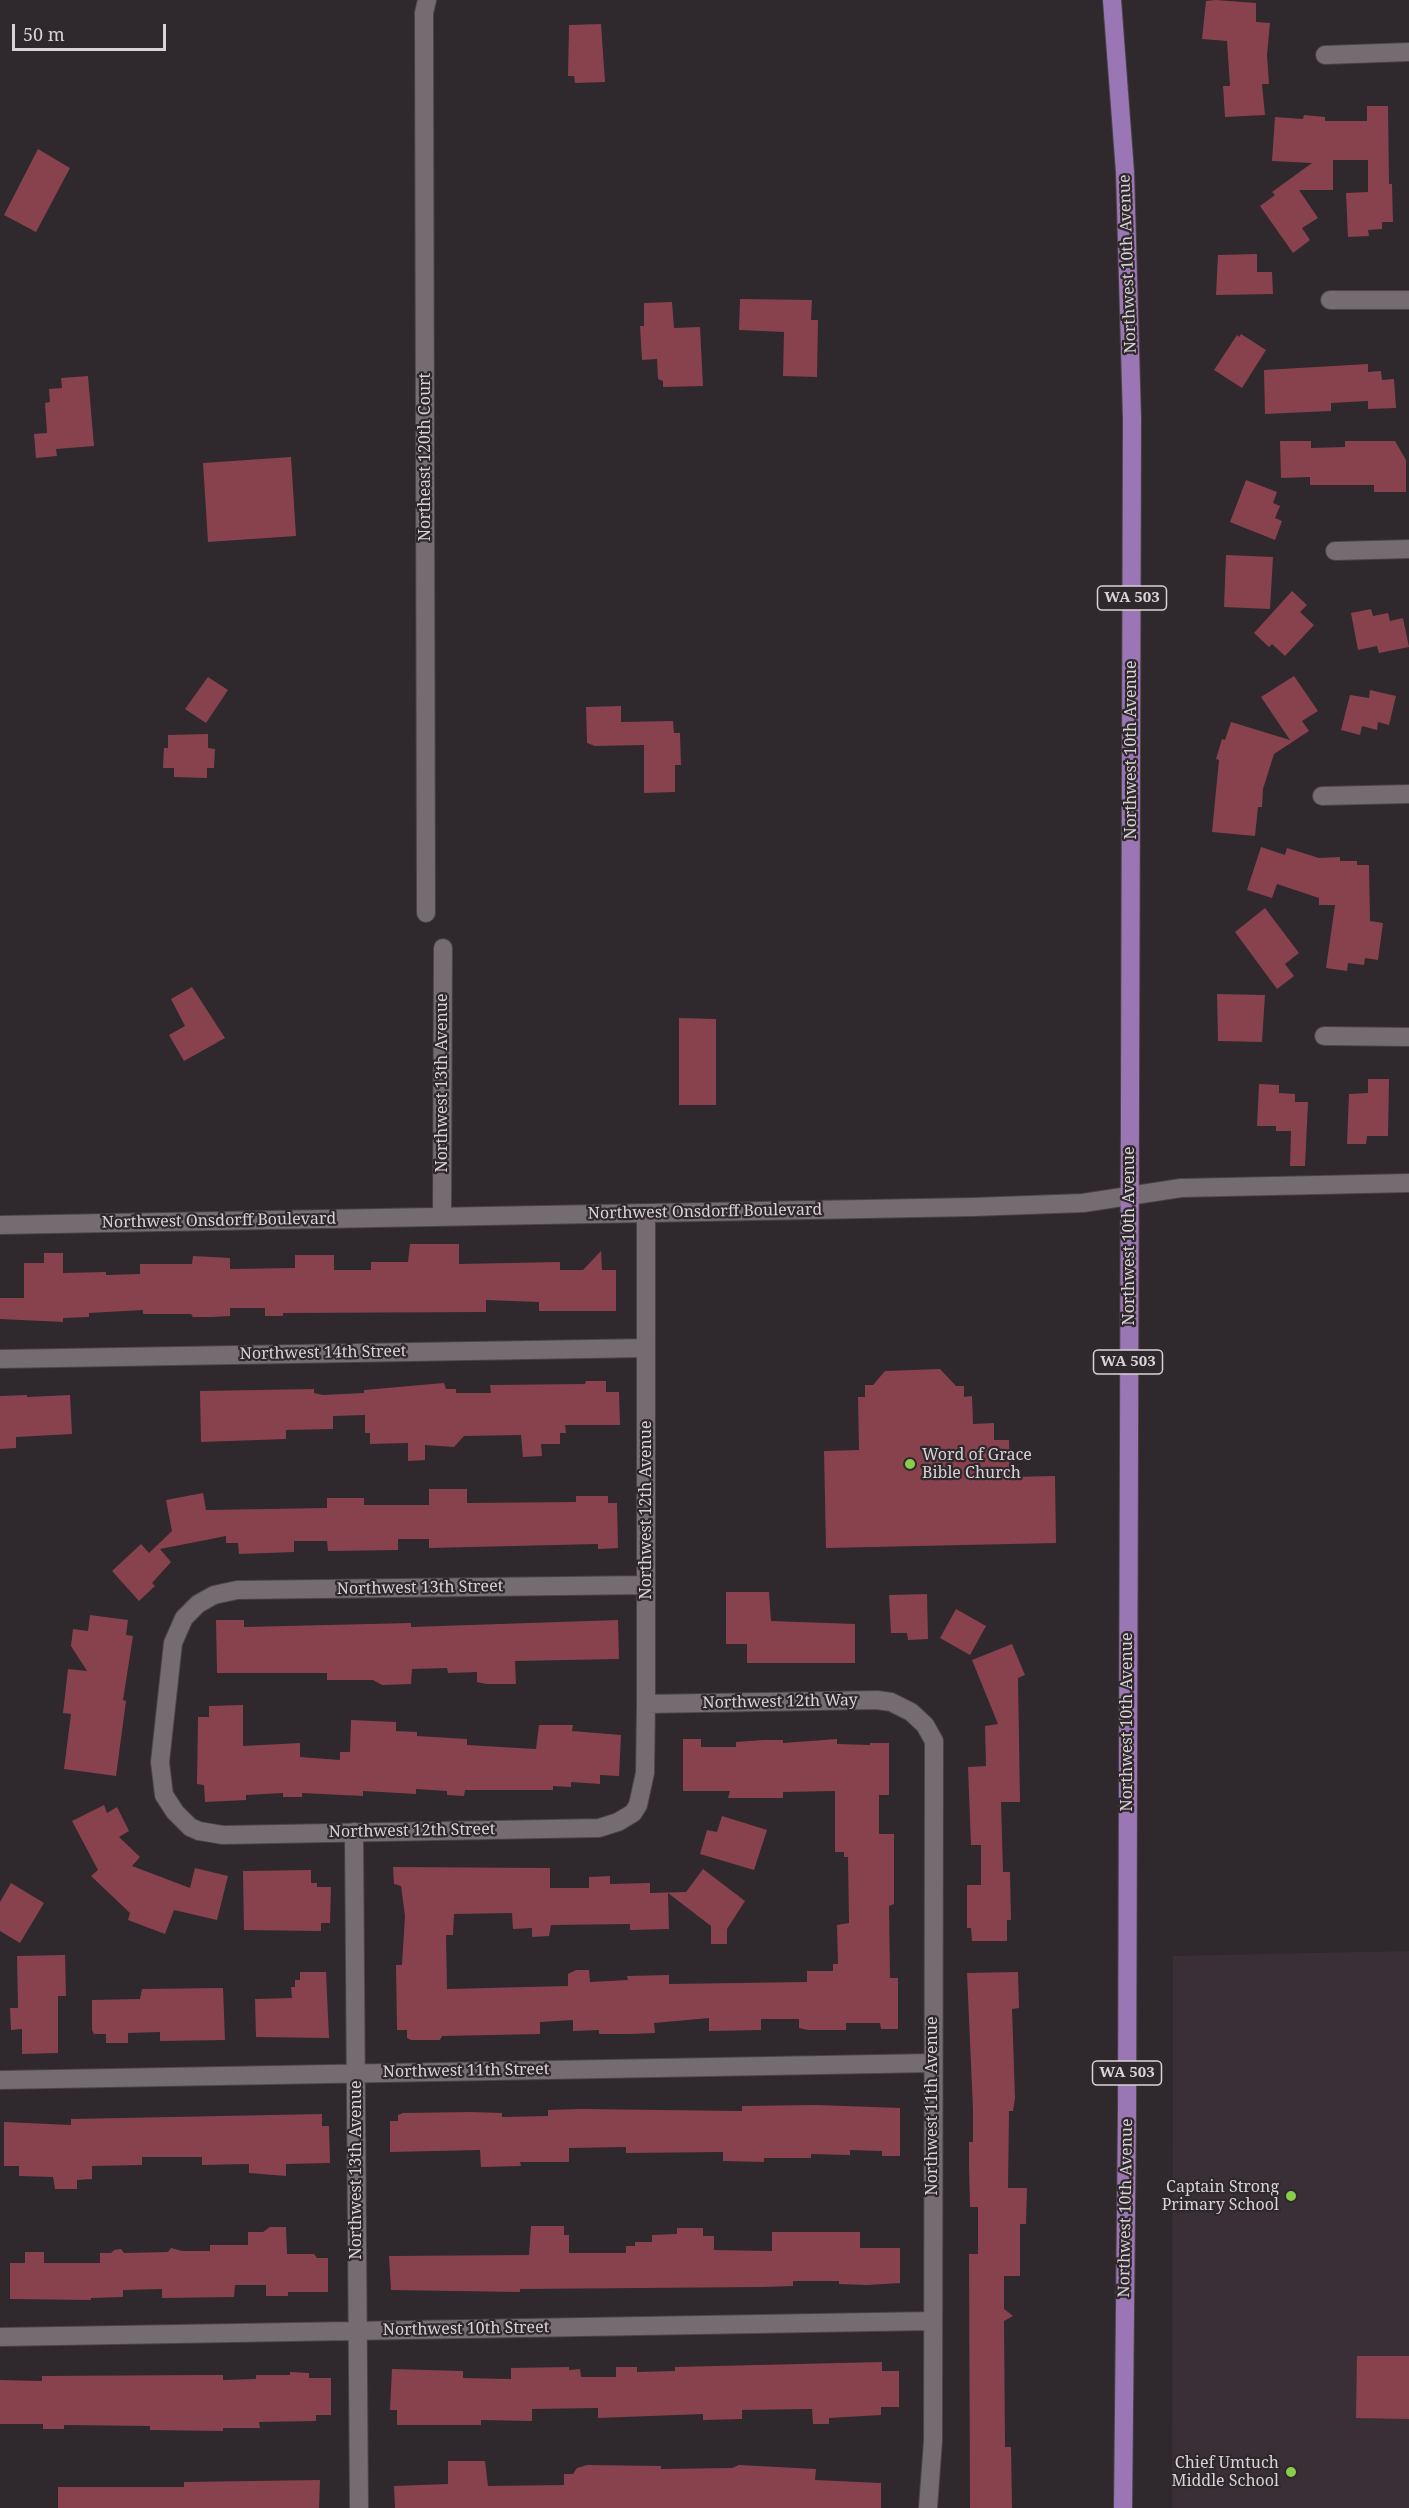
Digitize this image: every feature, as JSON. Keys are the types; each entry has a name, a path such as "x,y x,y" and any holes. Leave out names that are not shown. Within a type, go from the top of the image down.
{"main road":[{"name":"Northwest 10th Avenue","path":"1112,0 1126,194 1132,419 1127,2088 1123,2508"}],"street":[{"name":"Northeast 120th Court","path":"426,914 424,13 428,0"},
{"path":"1325,55 1409,52"},
{"path":"1330,300 1409,300"},
{"path":"1335,551 1409,549"},
{"path":"1322,796 1409,794"},
{"name":"Northwest 13th Avenue","path":"442,1217 443,948"},
{"path":"1324,1036 1409,1037"},
{"name":"Northwest Onsdorff Boulevard","path":"0,1225 984,1207 1083,1203 1192,1188 1409,1182"},
{"name":"Northwest 12th Avenue","path":"638,1805 645,1773 646,1704 646,1214"},
{"name":"Northwest 14th Street","path":"0,1359 646,1348"},
{"name":"Northwest 13th Street","path":"182,1820 164,1795 160,1762 174,1643 184,1618 198,1604 214,1595 237,1590 646,1585"},
{"name":"Northwest 12th Way","path":"646,1704 877,1700 891,1701 911,1712"},
{"name":"Northwest 11th Avenue","path":"911,1712 930,1732 935,1748 932,2063 933,2441 928,2508"},
{"name":"Northwest 12th Street","path":"182,1820 199,1831 223,1835 599,1828 618,1822 633,1812 638,1805"},
{"name":"Northwest 13th Avenue","path":"354,1832 359,2508"},
{"name":"Northwest 11th Street","path":"0,2080 932,2063"},
{"name":"Northwest 10th Street","path":"0,2337 932,2321"}],"shaded area":[{"name":"Captain Strong Primary School","path":"1409,1951 1409,2508 1172,2508 1173,1956"}],"building":[{"path":"1206,1 1256,3 1256,22 1270,23 1267,55 1269,84 1262,84 1265,115 1225,117 1223,86 1230,86 1227,41 1202,39"},
{"path":"601,24 605,82 575,83 574,76 568,76 569,25"},
{"path":"1367,106 1388,106 1389,184 1392,184 1393,222 1382,222 1382,229 1368,230 1369,236 1348,237 1346,193 1368,192 1368,160 1333,160 1333,190 1299,190 1318,218 1302,228 1310,240 1293,253 1260,206 1275,195 1272,192 1312,163 1272,161 1275,117 1303,119 1304,115 1325,117 1325,121 1367,121"},
{"path":"38,149 70,168 36,232 4,215"},
{"path":"1257,254 1257,272 1272,272 1273,294 1216,295 1218,255"},
{"path":"740,299 812,300 811,320 818,320 817,377 783,376 784,332 739,330"},
{"path":"672,302 674,328 700,327 703,386 663,387 663,381 658,379 657,359 642,360 640,326 644,326 644,303"},
{"path":"1241,334 1266,350 1242,388 1214,370 1237,335 1239,337"},
{"path":"1368,364 1368,372 1381,371 1382,380 1394,379 1396,408 1368,409 1368,401 1331,403 1331,411 1265,414 1264,370"},
{"path":"88,376 94,446 56,449 57,456 36,458 34,434 47,433 45,403 50,402 49,389 62,388 61,378"},
{"path":"1280,441 1311,441 1311,448 1345,447 1345,441 1395,441 1406,460 1406,492 1374,492 1374,485 1310,485 1310,477 1281,478"},
{"path":"291,457 296,536 208,542 203,463"},
{"path":"1246,480 1277,492 1273,503 1280,506 1275,518 1282,521 1275,540 1230,522"},
{"path":"1226,555 1273,557 1270,609 1224,607"},
{"path":"1292,591 1307,605 1300,612 1314,625 1285,656 1272,644 1269,647 1254,633"},
{"path":"1371,609 1373,616 1388,613 1390,621 1403,618 1409,647 1379,653 1377,646 1358,650 1351,613"},
{"path":"1294,676 1318,711 1302,721 1309,731 1274,754 1263,789 1262,807 1258,807 1255,836 1212,832 1219,760 1216,759 1222,739 1225,740 1231,722 1290,740 1261,697"},
{"path":"208,677 228,690 206,723 185,709"},
{"path":"1370,690 1396,696 1389,725 1378,722 1377,730 1362,726 1360,735 1341,730 1350,695 1369,698"},
{"path":"621,706 621,722 673,721 674,733 680,733 681,765 675,765 675,792 644,793 644,745 595,746 587,743 586,707"},
{"path":"208,734 208,748 215,749 214,768 207,768 207,778 174,777 174,768 163,768 164,748 168,748 168,735"},
{"path":"1261,847 1285,855 1287,848 1319,858 1340,857 1340,861 1357,861 1357,865 1369,865 1370,921 1383,923 1378,960 1365,958 1364,965 1348,963 1347,971 1326,968 1335,905 1319,905 1319,898 1277,884 1272,898 1247,890"},
{"path":"1265,908 1299,953 1285,964 1294,976 1277,989 1235,932"},
{"path":"192,987 225,1038 184,1061 169,1035 185,1026 171,999"},
{"path":"1217,994 1265,995 1262,1042 1218,1041"},
{"path":"679,1018 716,1019 716,1105 679,1105"},
{"path":"1368,1079 1389,1079 1388,1136 1367,1136 1366,1144 1347,1144 1349,1094 1368,1093"},
{"path":"1259,1084 1279,1085 1279,1093 1295,1094 1295,1102 1308,1102 1305,1166 1290,1166 1291,1131 1276,1131 1276,1126 1257,1126"},
{"path":"410,1244 459,1244 459,1264 560,1262 560,1270 583,1270 601,1251 602,1270 616,1270 616,1311 539,1311 539,1302 486,1300 486,1312 283,1313 283,1316 265,1316 265,1308 230,1308 230,1316 212,1317 193,1317 191,1314 143,1314 143,1310 89,1313 89,1317 63,1318 63,1322 0,1319 0,1298 24,1298 24,1263 44,1263 44,1253 63,1253 63,1273 140,1274 140,1264 192,1264 193,1256 230,1258 230,1269 295,1268 295,1255 334,1255 334,1270 371,1270 371,1262 408,1262"},
{"name":"Word of Grace Bible Church","path":"940,1369 956,1386 964,1386 964,1397 972,1396 973,1424 994,1423 994,1440 1009,1440 1010,1477 1055,1476 1056,1543 826,1548 824,1451 859,1450 858,1397 865,1397 865,1385 873,1385 885,1371"},
{"path":"586,1381 606,1381 606,1392 619,1392 620,1425 565,1425 566,1433 560,1433 560,1444 541,1444 542,1456 523,1457 521,1435 464,1436 454,1447 425,1445 425,1460 408,1461 408,1443 370,1444 370,1433 365,1433 365,1415 333,1416 333,1429 286,1430 286,1439 201,1442 200,1391 314,1389 314,1393 323,1395 364,1393 364,1390 444,1383 446,1389 456,1389 456,1393 491,1393 490,1385 585,1384"},
{"path":"27,1395 27,1397 70,1395 72,1434 16,1437 16,1448 0,1449 0,1396"},
{"path":"429,1489 467,1489 467,1503 576,1502 576,1496 608,1496 608,1503 617,1503 618,1548 598,1549 598,1544 429,1548 429,1539 398,1539 398,1550 328,1551 327,1541 294,1541 294,1552 239,1554 238,1543 226,1543 226,1536 160,1549 171,1562 152,1583 155,1586 139,1601 112,1571 141,1544 149,1553 172,1531 166,1500 203,1493 206,1510 327,1508 327,1498 364,1498 364,1505 429,1505"},
{"path":"726,1592 769,1592 771,1621 855,1624 855,1663 747,1663 747,1644 726,1644"},
{"path":"927,1594 928,1639 908,1640 907,1633 891,1633 889,1595"},
{"path":"956,1609 986,1626 970,1655 940,1638"},
{"path":"90,1615 128,1620 126,1635 133,1636 123,1700 126,1701 116,1776 64,1769 71,1714 63,1713 68,1669 87,1671 71,1646 73,1629 88,1631"},
{"path":"216,1620 244,1620 244,1627 411,1623 411,1627 618,1620 619,1659 515,1661 516,1684 477,1682 477,1672 448,1673 447,1668 412,1669 411,1684 382,1685 373,1680 327,1680 327,1673 217,1673"},
{"path":"1012,1644 1025,1675 1018,1678 1020,1802 1001,1802 1003,1872 1010,1872 1011,1920 1007,1920 1007,1941 972,1941 971,1928 967,1928 967,1885 981,1885 981,1845 971,1845 968,1767 986,1766 985,1726 998,1724 972,1660"},
{"path":"243,1705 243,1746 300,1743 300,1757 340,1760 340,1752 350,1752 351,1720 396,1722 396,1731 417,1732 417,1736 467,1739 467,1745 536,1749 539,1725 573,1725 572,1731 621,1735 619,1776 600,1775 600,1784 571,1782 571,1787 553,1786 553,1790 465,1790 464,1796 447,1795 447,1791 416,1789 416,1794 363,1791 363,1796 302,1793 302,1797 283,1797 283,1793 246,1795 246,1800 205,1802 204,1785 197,1784 198,1717 209,1717 209,1706"},
{"path":"683,1739 701,1739 701,1747 736,1747 736,1742 763,1740 783,1740 783,1743 837,1739 837,1744 889,1743 889,1795 879,1795 879,1834 894,1834 894,1904 889,1906 890,1978 898,1978 898,2029 881,2029 880,2023 846,2023 846,2030 808,2030 799,2028 799,2019 761,2019 761,2030 709,2031 709,2018 654,2023 655,2033 630,2034 599,2034 599,2030 573,2031 573,2020 540,2022 540,2034 442,2036 440,2040 411,2040 407,2038 407,2030 397,2030 396,1965 402,1965 405,1916 401,1886 394,1884 393,1867 550,1868 550,1888 589,1888 589,1877 610,1876 610,1884 650,1883 650,1893 686,1892 703,1869 745,1901 727,1929 727,1944 711,1944 711,1926 668,1893 669,1929 630,1930 630,1924 551,1925 549,1936 532,1937 532,1928 513,1929 512,1913 454,1914 453,1935 446,1935 447,1989 568,1986 568,1974 576,1970 589,1970 590,1982 628,1980 627,1976 669,1975 669,1984 807,1982 807,1971 833,1971 833,1964 838,1964 837,1925 849,1923 848,1857 844,1857 844,1852 835,1852 835,1791 783,1792 783,1798 728,1798 730,1791 683,1791"},
{"path":"104,1805 107,1813 117,1807 129,1831 119,1837 140,1857 132,1866 190,1888 195,1868 228,1876 217,1920 174,1910 165,1934 128,1920 130,1913 91,1876 98,1870 72,1821"},
{"path":"722,1816 767,1830 754,1870 700,1854 707,1830 717,1832"},
{"path":"311,1870 311,1883 317,1883 317,1887 331,1887 330,1923 321,1923 321,1931 244,1930 243,1871"},
{"path":"11,1883 44,1903 20,1943 0,1931 0,1902"},
{"path":"65,1955 66,1996 58,1996 58,2053 22,2054 22,2029 11,2030 10,2008 18,2008 17,1956"},
{"path":"300,1972 326,1972 329,2038 256,2037 255,1999 292,1998 291,1987 295,1987 295,1980 300,1980"},
{"path":"1018,1972 1019,2008 1012,2009 1015,2098 1013,2111 1009,2111 1008,2188 1027,2188 1026,2224 1020,2224 1020,2276 1004,2276 1004,2309 1013,2316 1004,2321 1005,2447 1011,2447 1012,2508 970,2508 969,2254 978,2254 978,2207 970,2207 969,2142 973,2142 973,2110 967,1973"},
{"path":"223,1988 225,2040 160,2041 160,2032 128,2033 128,2043 106,2043 106,2034 94,2034 92,2030 92,2000 140,1999 142,1989"},
{"path":"817,2105 900,2108 900,2156 882,2156 882,2151 850,2150 850,2155 811,2154 811,2158 764,2158 764,2162 723,2161 723,2152 626,2153 626,2147 569,2148 569,2162 520,2162 521,2166 481,2167 480,2150 390,2152 390,2121 398,2121 398,2115 403,2113 502,2113 502,2117 548,2116 548,2110 742,2111 742,2106"},
{"path":"322,2114 322,2126 329,2126 330,2163 286,2164 286,2176 249,2173 249,2164 202,2165 202,2157 142,2157 142,2165 92,2166 92,2179 77,2180 77,2189 55,2189 53,2177 19,2176 19,2166 4,2166 4,2122 71,2125 71,2119"},
{"path":"531,2226 564,2226 564,2235 569,2235 569,2253 626,2253 626,2246 635,2246 635,2242 652,2242 652,2235 677,2234 677,2228 703,2228 703,2236 714,2236 714,2250 772,2251 772,2232 860,2232 860,2248 900,2248 900,2283 867,2285 839,2284 839,2281 793,2281 793,2286 520,2289 520,2292 391,2290 389,2256 529,2255"},
{"path":"270,2227 286,2227 287,2254 314,2254 317,2258 328,2258 328,2292 288,2292 288,2296 266,2296 266,2285 235,2285 234,2297 162,2298 162,2289 123,2290 123,2297 91,2298 91,2300 10,2299 10,2263 25,2263 25,2252 44,2252 44,2263 100,2263 100,2253 111,2253 121,2249 124,2253 168,2252 171,2248 182,2251 210,2251 210,2245 248,2245 248,2232 263,2232"},
{"path":"1357,2356 1409,2356 1409,2419 1356,2418"},
{"path":"882,2362 882,2371 899,2371 899,2407 881,2407 881,2415 829,2418 829,2424 813,2424 812,2409 742,2410 742,2419 703,2420 703,2414 598,2418 598,2408 532,2409 532,2421 481,2420 481,2425 397,2425 397,2410 390,2410 392,2369 463,2371 463,2378 511,2379 511,2368 569,2367 569,2370 580,2369 581,2377 616,2377 616,2367 637,2367 637,2372 675,2371 675,2367"},
{"path":"290,2372 309,2373 309,2378 331,2378 331,2415 316,2415 316,2421 259,2422 260,2428 223,2428 223,2431 150,2430 150,2426 64,2425 64,2429 43,2429 43,2424 0,2424 0,2380 42,2381 42,2376 223,2375 223,2380 256,2379 256,2375 290,2375"},
{"path":"448,2461 485,2461 488,2486 564,2485 564,2474 573,2474 577,2468 587,2465 661,2466 661,2469 732,2468 739,2465 816,2469 815,2480 881,2483 881,2508 395,2508 394,2486 448,2484"},
{"path":"320,2480 319,2508 58,2508 58,2487 184,2487 184,2482"}],"place":[{"name":"Word of Grace Bible Church","path":"910,1464"},
{"name":"Captain Strong Primary School","path":"1291,2196"},
{"name":"Chief Umtuch Middle School","path":"1291,2472"}]}
